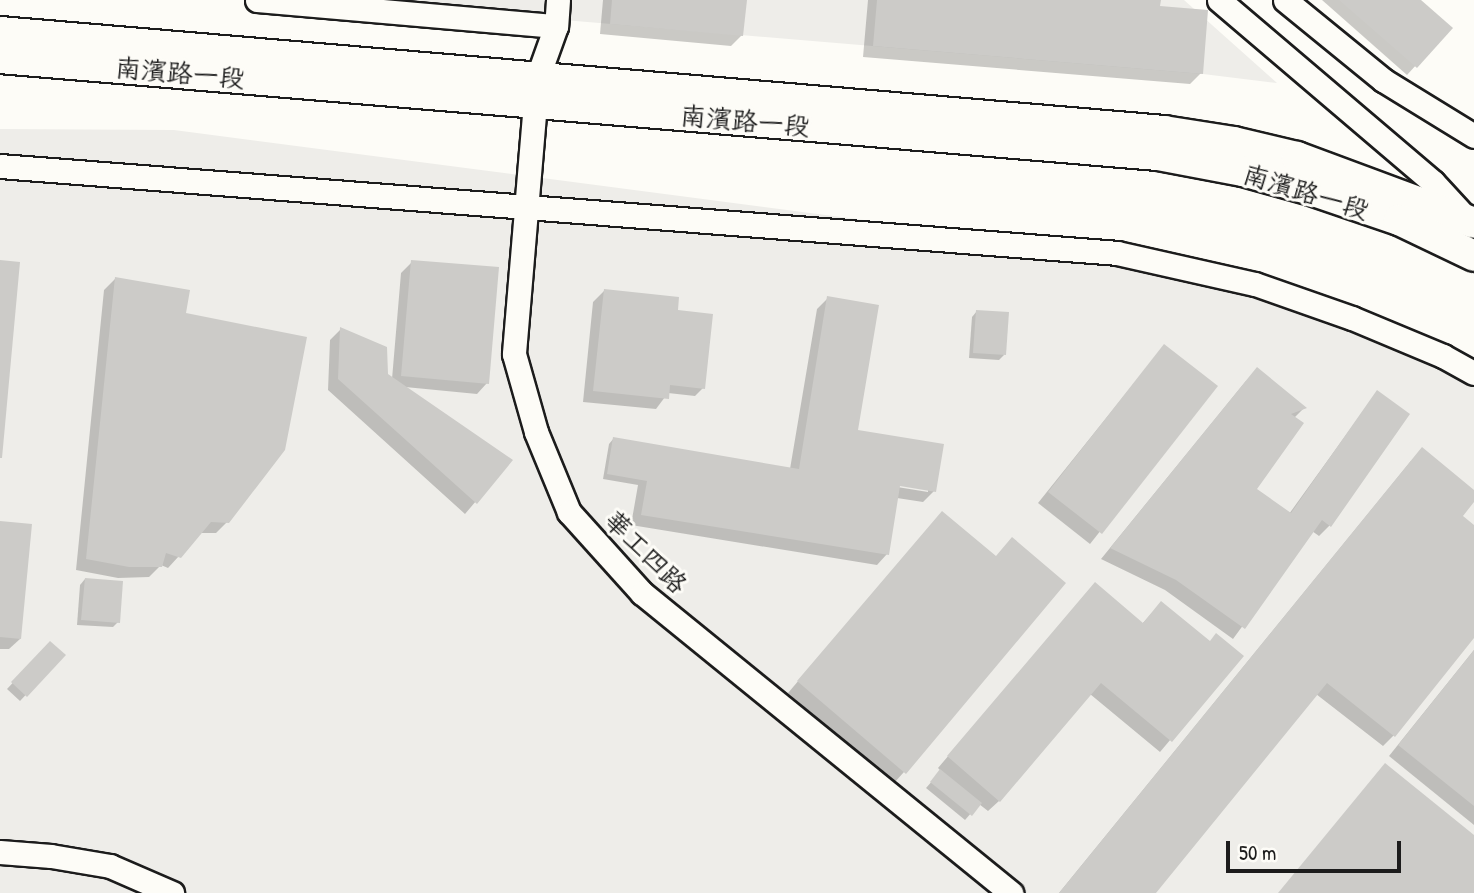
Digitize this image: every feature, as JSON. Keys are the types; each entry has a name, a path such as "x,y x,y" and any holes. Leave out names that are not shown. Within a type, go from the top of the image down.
{"main road":[{"name":"南濱路一段","path":"0,32 1158,155 1243,171 1311,190 1399,220 1474,256"},
{"name":"南濱路一段","path":"0,58 1164,131 1234,142 1297,157 1471,222"}],"street":[{"path":"257,0 556,26"},
{"name":"華工四路","path":"558,0 556,26 537,91 514,355 536,432 569,512 642,593 1011,893"},
{"path":"1219,0 1423,174 1471,222"},
{"path":"1285,0 1383,80 1474,136"},
{"path":"0,166 527,210 1117,253 1255,284 1352,317 1443,356 1474,373"},
{"path":"0,852 51,856 110,866 172,893"}],"shaded area":[{"path":"327,0 1184,0 1277,83 1203,74"},
{"path":"0,129 174,130 1117,253 1255,284 1474,373 1474,893 0,893"}],"building":[{"path":"612,0 747,0 743,36 610,24"},
{"path":"877,0 1161,0 1160,6 1208,10 1203,74 873,46"},
{"path":"1339,0 1421,0 1453,28 1417,68"},
{"path":"0,260 20,262 2,458 0,458"},
{"path":"411,260 499,267 489,384 401,376"},
{"path":"115,277 190,290 186,313 307,337 285,450 229,523 211,522 181,558 166,553 162,567 129,567 86,559"},
{"path":"604,289 679,297 678,310 713,314 705,389 670,385 669,399 593,391"},
{"path":"827,296 879,305 858,430 944,444 936,492 900,486 889,555 641,515 647,481 607,474 613,437 799,469"},
{"path":"976,310 1009,312 1006,355 973,353"},
{"path":"340,327 387,347 388,374 513,460 477,504 338,379"},
{"path":"1164,344 1218,386 1102,534 1048,492"},
{"path":"1257,367 1307,408 1291,414 1304,423 1257,489 1291,513 1377,390 1410,414 1331,527 1322,520 1245,629 1176,580 1110,548"},
{"path":"1422,447 1474,490 1474,502 1463,516 1474,525 1474,638 1395,737 1327,683 1156,893 1059,893"},
{"path":"942,511 996,556 1012,537 1066,583 906,774 797,681"},
{"path":"0,521 32,524 21,639 0,637"},
{"path":"85,578 123,581 120,623 81,620"},
{"path":"1095,582 1143,623 1161,601 1210,641 1216,633 1244,656 1172,742 1101,683 1000,802 947,756"},
{"path":"50,641 66,655 27,697 11,682"},
{"path":"1474,650 1474,806 1398,745"},
{"path":"1385,763 1474,835 1474,893 1278,893"},
{"path":"940,769 982,803 972,816 930,782"}]}
